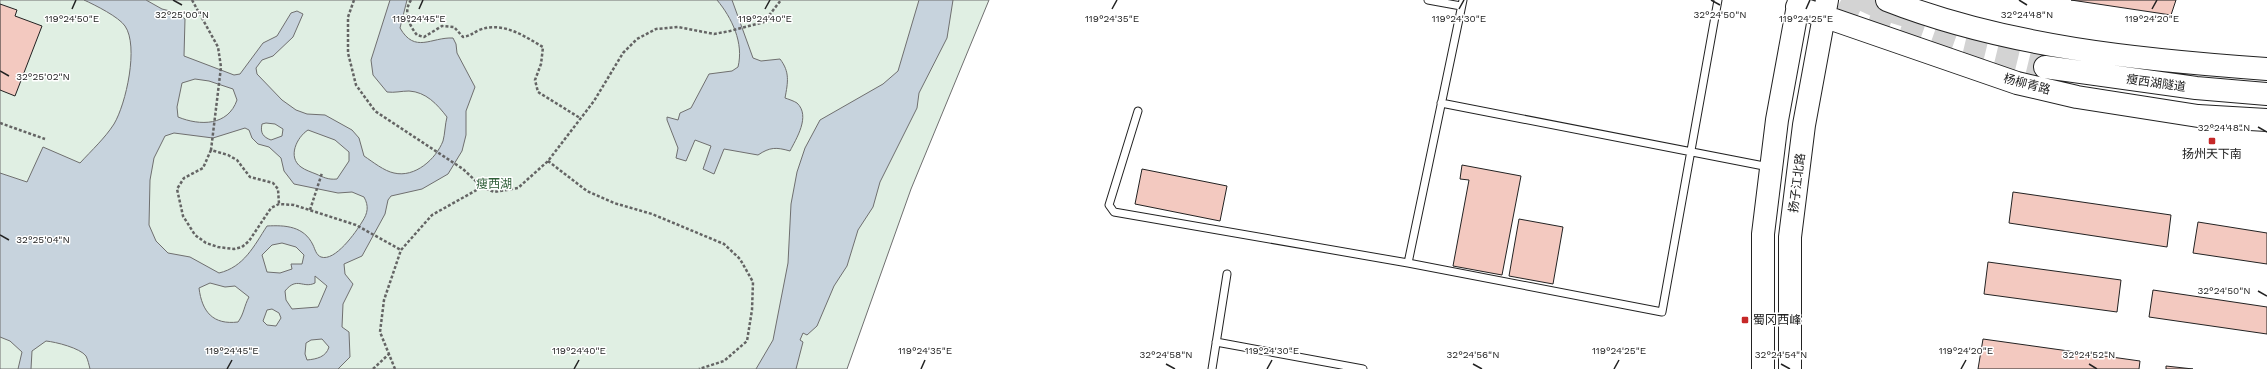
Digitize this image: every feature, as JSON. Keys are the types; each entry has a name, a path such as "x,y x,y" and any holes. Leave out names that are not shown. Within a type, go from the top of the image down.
{"main road":[{"path":"1888,0 1922,13 2009,36 2129,57 2267,69"},
{"path":"1763,369 1763,234 1777,120 1798,4"},
{"name":"杨柳青路","path":"1798,4 1825,8 2017,83 2077,97 2198,116 2267,120"},
{"name":"扬子江北路","path":"1790,369 1790,237 1804,125 1825,8"},
{"name":"瘦西湖隧道","path":"2044,67 2196,88 2267,94"}],"lane":[{"path":"1408,263 1462,3 1428,0"},
{"path":"1138,111 1109,205 1114,212 1408,263 1662,312 1718,0"},
{"path":"1441,103 1691,153 1772,167"},
{"path":"1212,369 1227,274"},
{"path":"1216,342 1362,369"}],"path":[{"path":"192,0 218,47 221,67 211,150 203,168 184,178 177,189 183,216 195,234 206,243 218,247 234,249 242,248 249,241 271,208 279,204 294,205 356,225 401,250"},
{"path":"354,0 348,17 348,53 356,85 375,111 463,169 482,187 494,192 518,188 548,161 594,101 623,53 637,39 656,29 678,27 714,34 754,25 764,22 781,0"},
{"path":"411,0 407,17 411,27 417,35 424,37 442,26 454,28 463,37 472,36 479,30 502,27 520,33 543,47 541,64 535,80 538,92 580,118"},
{"path":"774,0 778,4"},
{"path":"0,122 45,139"},
{"path":"211,150 228,155 237,160 250,177 273,184 278,189 279,204"},
{"path":"548,161 587,192 614,203 652,214 724,244 740,259 753,282 752,310 747,341 724,360 699,369"},
{"path":"310,210 322,174"},
{"path":"394,369 380,332 384,300 401,250 432,215 482,187"},
{"path":"373,369 389,354"}],"green space":[{"name":"瘦西湖","path":"0,0 989,0 911,189 847,369 0,369"}],"shaded area":[{"name":"瘦西湖","path":"84,0 146,0 162,9 178,13 185,19 184,56 234,75 240,74 263,43 277,36 291,13 297,11 303,14 293,37 273,56 262,60 256,68 257,74 282,100 296,110 307,114 325,115 352,130 359,138 364,156 386,170 402,174 410,173 424,166 440,148 443,141 447,117 435,103 426,96 409,91 387,92 373,75 371,60 390,0 407,0 400,28 406,36 412,40 424,42 453,38 456,44 457,53 475,87 466,111 466,135 462,151 448,174 422,189 391,196 388,200 385,214 362,256 344,264 345,274 353,284 343,304 342,327 349,332 350,357 338,369 90,369 86,356 79,350 46,341 32,351 31,369 18,369 22,352 10,341 0,337 0,173 27,182 43,147 80,163 114,124 123,103 129,75 131,47 129,35 125,26 118,19","holes":["195,79 209,81 233,89 237,100 233,109 227,115 212,122 195,122 178,117 177,107 182,83","266,123 275,124 283,129 282,136 271,140 264,136 261,130 262,124","245,128 249,130 252,138 258,144 269,147 281,158 284,171 294,184 338,193 352,192 364,197 367,203 366,216 339,251 327,257 321,257 318,255 305,234 299,230 281,226 267,226 253,248 242,261 228,270 219,273 190,257 168,253 156,241 149,225 150,180 154,158 165,136 174,133 213,138","308,130 335,140 349,152 349,161 337,179 323,177 304,169 297,163 294,153 300,137","282,243 296,247 304,255 302,264 291,264 292,269 280,273 267,272 262,255 272,245","315,276 327,286 318,307 292,309 286,300 285,291 293,284 315,283","210,283 225,287 235,286 249,297 242,316 238,322 229,322 215,319 210,315 203,304 199,288","272,309 279,313 281,318 276,326 267,325 263,321 267,310","322,339 329,347 326,353 318,358 307,360 305,354 306,343 311,340"]},
{"path":"717,0 732,0 753,58 761,61 780,59 787,73 785,98 797,103 801,108 803,121 799,134 790,151 773,148 758,155 724,149 714,174 703,169 711,146 695,140 686,161 676,158 678,148 667,117 678,120 680,113 691,108 709,74 732,71 738,67 738,40 732,23"},
{"path":"919,0 953,0 947,38 919,93 917,108 880,182 873,207 858,230 847,266 834,286 817,326 807,335 803,333 800,340 803,342 796,369 756,369 773,340 788,263 791,204 797,172 805,148 820,120 883,84 898,71"}],"building":[{"path":"2071,0 2176,0 2171,15"},
{"path":"0,4 17,10 15,16 42,26 15,96 0,90"},
{"path":"1462,165 1521,176 1502,275 1453,266 1469,180 1460,179"},
{"path":"1142,169 1227,186 1220,221 1135,204"},
{"path":"2013,192 2171,215 2167,247 2009,223"},
{"path":"1519,219 1563,227 1553,284 1509,276"},
{"path":"2198,222 2267,233 2267,264 2193,253"},
{"path":"1988,262 2121,280 2117,312 1984,294"},
{"path":"2153,290 2267,307 2267,334 2149,317"},
{"path":"1983,339 2140,361 2139,369 1978,369"},
{"path":"2166,366 2193,369 2166,369"}],"tunnel":[{"path":"1841,0 1867,13 1962,47 2045,67"},
{"path":"1863,0 1880,8 1909,17"}],"place":[{"name":"扬州天下南","path":"2212,141"},
{"name":"蜀冈西峰","path":"1745,320"}]}
